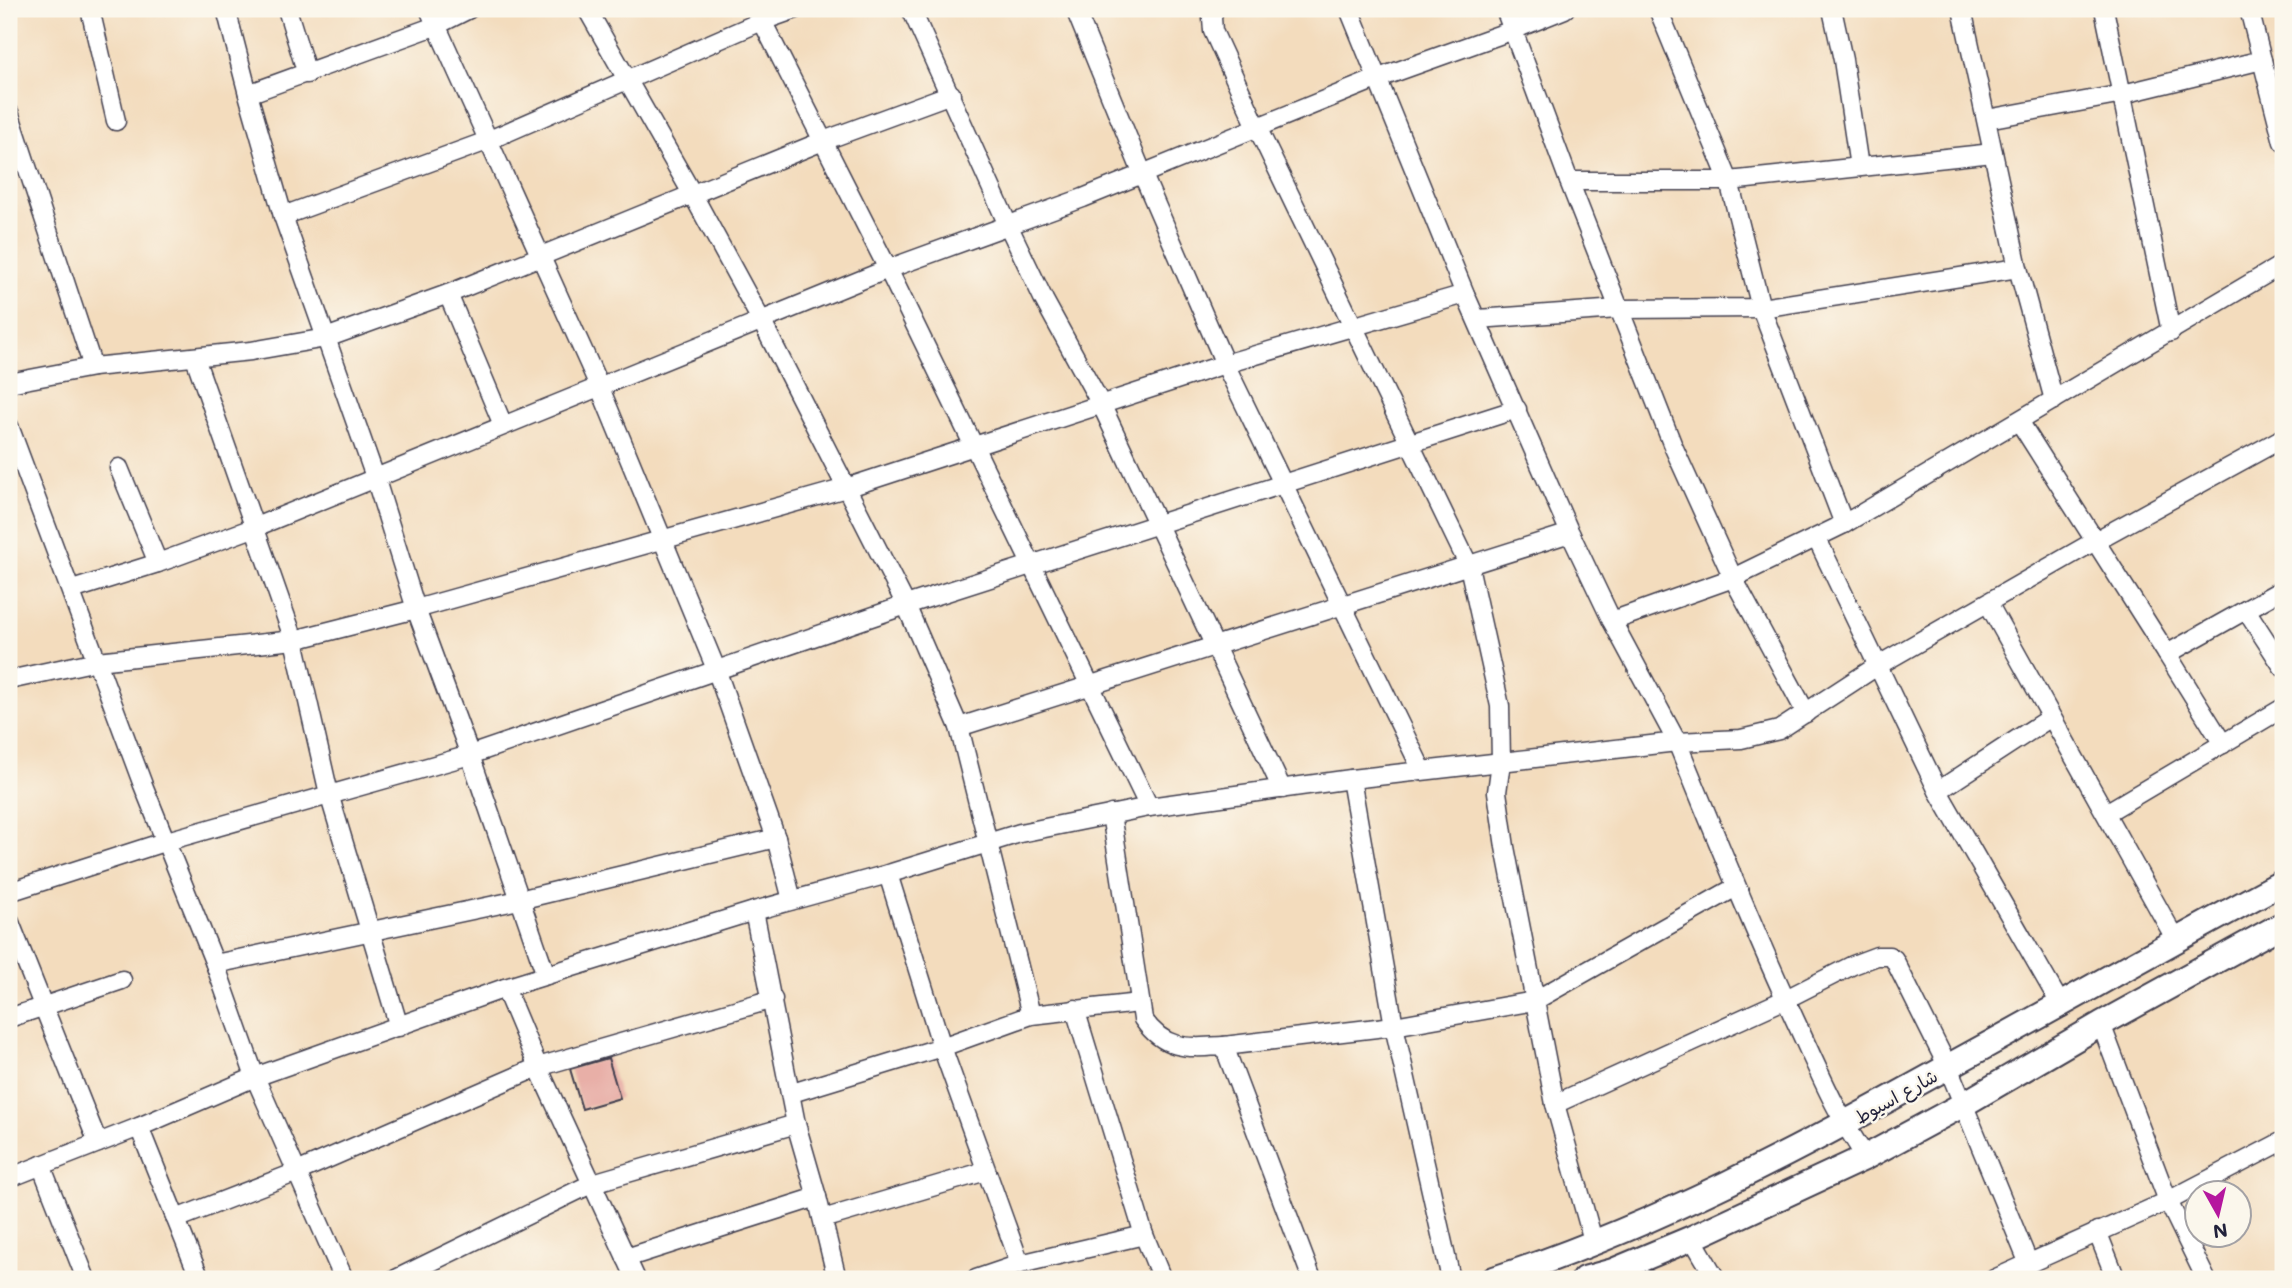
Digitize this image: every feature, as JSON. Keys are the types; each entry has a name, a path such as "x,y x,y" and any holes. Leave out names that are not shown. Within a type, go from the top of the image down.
{"street":[{"path":"90,9 116,121"},
{"path":"226,9 283,216 374,477 416,609 546,975"},
{"path":"287,9 307,74"},
{"path":"429,9 600,388 716,669 776,838 792,900"},
{"path":"247,93 307,74 435,26 469,9"},
{"path":"587,9 761,320 906,605 959,727 1031,1015"},
{"path":"283,216 487,141 626,80 759,15 796,9"},
{"path":"911,9 1008,225 1044,300 1102,406 1282,789"},
{"path":"1075,9 1225,364 1422,770"},
{"path":"1214,9 1213,31 1469,566 1500,706 1501,762 1497,805 1555,1104 1594,1244"},
{"path":"1349,9 1465,294 1570,533 1612,621 1677,742 1736,887 1786,999 1844,1125 1866,1157"},
{"path":"1505,9 1618,309 1673,446 1733,578 1806,713"},
{"path":"72,590 158,563 253,528 888,269 1143,175 1376,79 1565,9"},
{"path":"1658,9 1729,181 1761,308 1844,524"},
{"path":"1832,9 1860,167"},
{"path":"1962,9 2018,268 2054,400"},
{"path":"2104,9 2171,332"},
{"path":"2249,9 2283,142"},
{"path":"759,15 888,269 1149,807"},
{"path":"1987,120 2123,94 2262,60"},
{"path":"9,383 93,367 195,358 326,338 448,295 823,141 951,94"},
{"path":"9,112 93,367"},
{"path":"1569,181 1729,181 1993,153"},
{"path":"1612,621 1733,578 1817,539 2283,264"},
{"path":"1478,319 1618,309 1761,308 2018,268"},
{"path":"9,680 97,661 293,640 416,609 846,488 1225,364 1465,294"},
{"path":"448,295 503,425"},
{"path":"195,358 293,640 329,794 398,1027"},
{"path":"9,892 167,841 470,755 906,605 1517,409"},
{"path":"2019,421 2223,744"},
{"path":"9,426 143,785 215,964 255,1077 344,1279"},
{"path":"9,1178 139,1127 255,1077 505,988 1020,833 1149,807 1351,779 1677,742 1719,741 1760,736 1779,730 1877,666 2095,541 2283,438"},
{"path":"119,468 158,563"},
{"path":"959,727 1570,533"},
{"path":"1817,539 1938,791 2061,1005"},
{"path":"2167,654 2283,589"},
{"path":"1988,603 2176,940"},
{"path":"2246,610 2283,667"},
{"path":"2106,813 2283,708"},
{"path":"1938,791 2051,717"},
{"path":"1351,779 1394,1026 1451,1279"},
{"path":"1111,814 1143,1019 1153,1033 1163,1040 1192,1048 1394,1026 1534,1000 1736,887"},
{"path":"215,964 519,900 776,838"},
{"path":"888,874 942,1047 1020,1264"},
{"name":"شارع اسيوط","path":"1494,1279 1594,1244 1728,1184 1844,1125 2283,882"},
{"path":"754,911 796,1124 837,1279"},
{"path":"9,920 98,1143"},
{"path":"1584,1279 1692,1238 1866,1157 2283,925"},
{"path":"1555,1104 1786,999 1853,965 1877,956 1889,956 1894,959 1948,1067 2029,1264"},
{"path":"9,1018 122,980"},
{"path":"505,988 538,1067 636,1279"},
{"path":"176,1219 297,1172 538,1067 773,999"},
{"path":"792,1093 942,1047 1031,1015 1139,1003"},
{"path":"1075,1009 1144,1235 1162,1279"},
{"path":"2101,1024 2168,1201 2206,1279"},
{"path":"1224,1046 1312,1279"},
{"path":"396,1279 593,1183 796,1124"},
{"path":"139,1127 200,1279"},
{"path":"1994,1279 2168,1201 2283,1141"},
{"path":"41,1165 86,1279"},
{"path":"823,1219 986,1171"},
{"path":"626,1258 817,1197"},
{"path":"2097,1231 2116,1279"},
{"path":"976,1279 1020,1264 1144,1235"},
{"path":"1692,1238 1716,1279"}],"building":[{"path":"608,1058 620,1098 582,1109 570,1069"}]}
